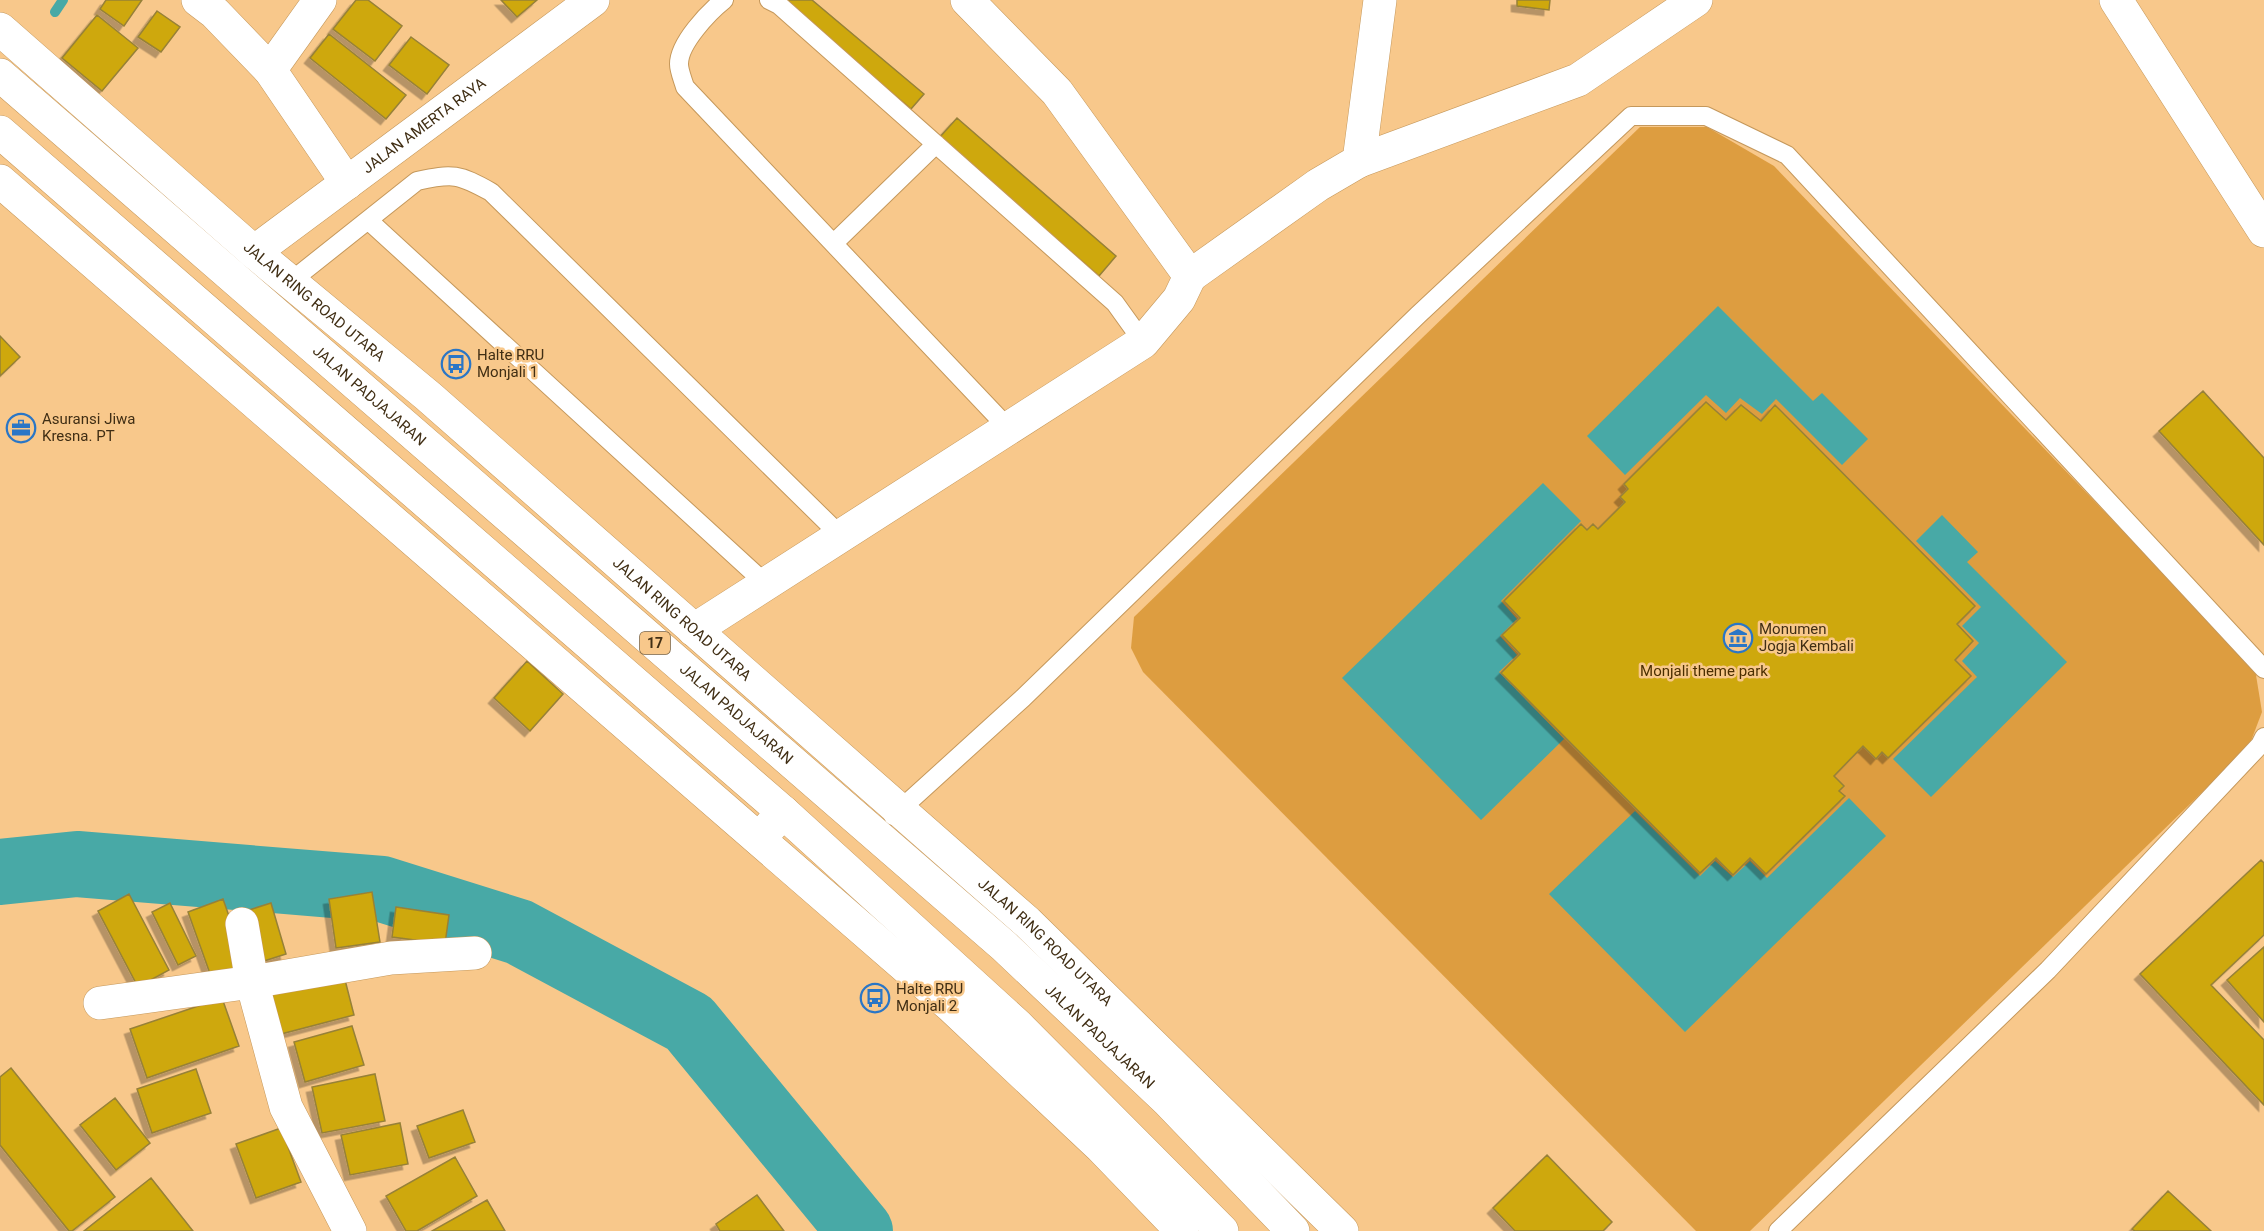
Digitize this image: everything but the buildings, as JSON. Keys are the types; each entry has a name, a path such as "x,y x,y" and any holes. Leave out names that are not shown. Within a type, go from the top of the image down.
{"main road":[{"path":"198,0 215,13 270,70 347,183"},
{"path":"270,70 320,0"},
{"name":"JALAN AMERTA RAYA","path":"254,252 593,0"},
{"path":"967,0 1057,92 1190,276"},
{"path":"1359,161 1380,0"},
{"path":"694,630 1143,342 1179,299 1190,276 1318,185 1359,161 1578,80 1696,0"},
{"path":"2116,0 2264,231"},
{"name":"JALAN RING ROAD UTARA","path":"0,29 254,252 428,396 1027,922 1342,1231"},
{"name":"JALAN PADJAJARAN","path":"0,75 1004,946 1168,1101 1293,1231"},
{"path":"0,132 783,812 1017,1025 1222,1231"},
{"path":"0,181 951,1006 1101,1147 1182,1231"},
{"path":"759,839 783,812"},
{"path":"242,924 252,982 286,1107 350,1231"},
{"path":"100,1004 252,982 391,958 475,953"}],"lane":[{"path":"724,0 712,9 694,32 684,50 679,64 685,87 1009,429"},
{"path":"769,0 779,4 1115,303 1143,342"},
{"path":"874,833 1023,698 1418,315 1631,116 1706,116 1787,155 2264,669"},
{"path":"834,243 936,144"},
{"path":"290,282 417,181 442,175 466,178 491,192 840,536"},
{"path":"368,220 765,583"},
{"path":"1778,1231 2048,970 2260,745 2264,736"}],"green space":[{"name":"Monjali theme park","path":"1640,127 1707,127 1774,166 2255,669 2262,712 2251,741 2221,774 1750,1231 1696,1231 1143,672 1131,648 1134,617"}],"water":[{"path":"1718,306 1813,401 1822,393 1868,439 1842,465 1776,399 1762,414 1740,398 1726,413 1706,395 1625,475 1587,436"},
{"path":"1543,483 1581,521 1501,601 1517,619 1500,636 1517,655 1499,672 1564,739 1481,820 1342,678"},
{"path":"1942,515 1978,552 1967,562 2067,662 1931,797 1893,759 1977,677 1962,661 1979,643 1962,626 1981,607 1916,541"},
{"path":"1849,798 1886,836 1685,1032 1549,894 1635,811 1700,876 1715,861 1733,877 1750,861 1767,878"}],"waterway":[{"path":"55,12 63,0"},
{"path":"0,872 77,864 382,889 519,932 689,1023 860,1231"}],"place":[{"name":"Halte RRU Monjali 1","path":"456,364"},
{"name":"Asuransi Jiwa Kresna. PT","path":"21,428"},
{"name":"Monumen Jogja Kembali","path":"1738,638"},
{"name":"Halte RRU Monjali 2","path":"875,998"}]}
